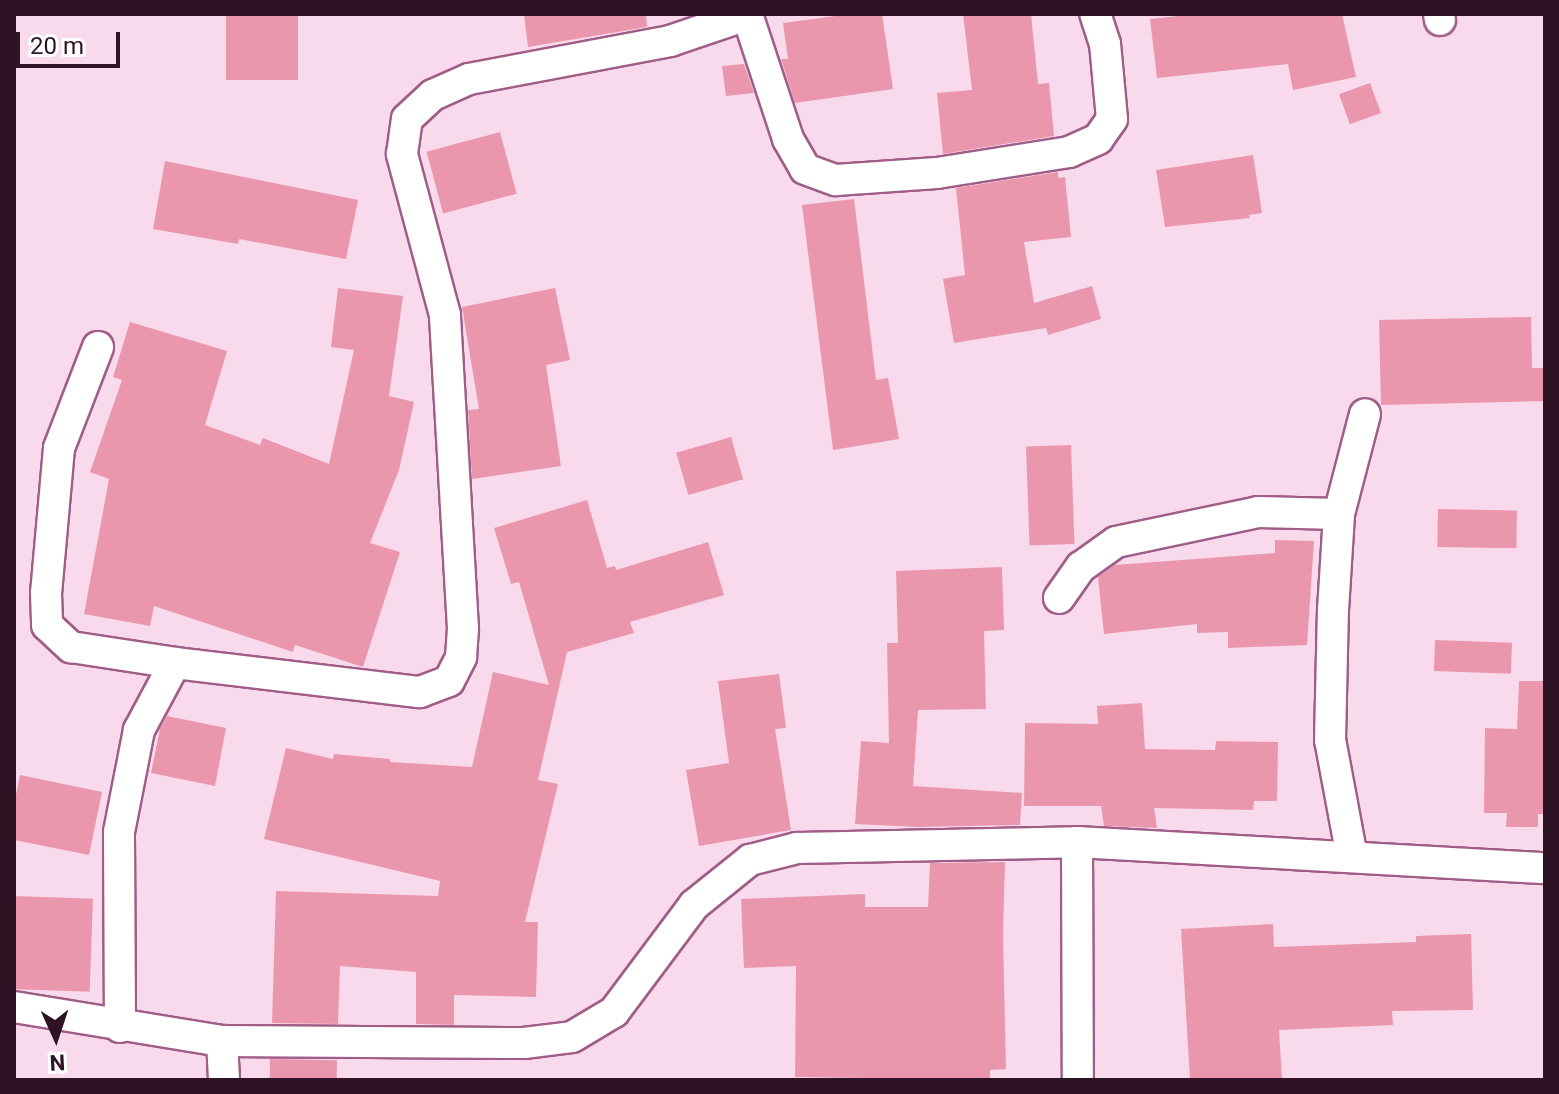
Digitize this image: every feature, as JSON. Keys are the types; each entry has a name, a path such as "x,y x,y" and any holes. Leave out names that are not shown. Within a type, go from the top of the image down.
{"street":[{"path":"98,347 59,448 46,593 47,625 71,647 175,663 420,692 449,681 461,657 463,629 445,315 402,154 407,119 433,95 469,79 670,41 747,14 788,139 805,169 836,180 981,166 1069,152 1098,139 1112,119 1105,44 1095,14"},
{"path":"1352,857 1330,740 1339,514 1365,414"},
{"path":"1059,598 1081,567 1116,542 1258,512 1339,514"},
{"path":"120,1027 119,832 139,730 175,663"},
{"path":"1077,842 1078,1080"},
{"path":"14,1007 120,1027 222,1041 524,1043 572,1037 614,1012 694,905 750,860 797,848 1077,842 1545,868"},
{"path":"222,1041 224,1080"}],"building":[{"path":"226,14 298,14 298,80 226,80"},
{"path":"524,14 646,14 647,27 528,47"},
{"path":"850,14 882,14 893,89 795,103 781,59 788,59 783,23"},
{"path":"963,14 1031,14 1038,84 1049,83 1054,136 943,154 937,93 972,90"},
{"path":"1197,14 1342,14 1356,77 1293,90 1288,64 1157,78 1150,19"},
{"path":"744,64 754,93 726,96 722,66"},
{"path":"1370,83 1381,113 1350,124 1339,94"},
{"path":"500,132 517,194 443,213 427,152"},
{"path":"1253,155 1262,213 1249,215 1250,218 1165,227 1156,170"},
{"path":"165,161 358,200 346,259 239,239 238,244 153,229"},
{"path":"1058,172 1058,178 1065,177 1071,237 1024,242 1034,303 1092,286 1101,319 1048,335 1046,328 954,343 943,279 965,275 956,188"},
{"path":"854,199 876,380 888,378 899,439 833,450 802,205"},
{"path":"338,288 403,296 389,396 414,402 399,470 370,543 400,552 363,667 295,645 293,652 154,606 150,626 84,614 109,479 90,472 122,380 113,377 130,322 227,351 205,425 260,445 263,438 329,464 354,350 331,347"},
{"path":"555,288 570,360 546,365 561,466 472,479 468,410 479,409 462,307"},
{"path":"1531,317 1532,368 1545,368 1545,401 1381,405 1379,320"},
{"path":"731,437 743,479 688,495 676,453"},
{"path":"1071,445 1074,544 1029,546 1026,447"},
{"path":"587,500 607,568 615,566 616,570 708,542 724,595 630,622 634,633 567,652 538,780 558,784 525,922 538,922 536,997 454,995 454,1025 416,1024 416,972 340,966 338,1024 272,1023 276,891 438,896 440,881 264,839 286,748 333,759 334,754 390,759 390,762 472,767 493,672 549,685 519,582 511,584 494,528"},
{"path":"1438,509 1517,510 1516,548 1437,547"},
{"path":"1275,540 1314,541 1307,645 1228,648 1228,632 1197,633 1197,624 1104,634 1098,577 1115,565 1275,553"},
{"path":"1002,567 1004,630 984,631 986,709 918,710 913,786 1022,793 1020,825 917,827 855,824 861,741 889,743 887,643 898,643 896,571"},
{"path":"1435,640 1512,643 1511,674 1434,671"},
{"path":"779,674 786,728 775,729 791,830 699,846 686,770 729,763 718,681"},
{"path":"1519,681 1545,681 1545,814 1538,814 1538,827 1506,827 1507,813 1484,813 1485,728 1517,729"},
{"path":"1142,703 1145,749 1215,750 1216,741 1278,742 1277,801 1254,801 1253,810 1154,808 1157,828 1104,826 1101,806 1024,806 1025,723 1098,724 1097,706"},
{"path":"167,716 226,728 215,786 151,773 160,729"},
{"path":"20,775 102,792 89,855 14,840 14,804"},
{"path":"1005,862 1006,1069 990,1070 990,1080 795,1077 796,966 744,968 741,899 865,894 865,907 928,907 930,863"},
{"path":"14,896 93,899 90,992 14,989"},
{"path":"1273,924 1274,947 1416,942 1416,936 1471,934 1473,1010 1392,1011 1393,1025 1279,1030 1282,1080 1190,1080 1181,929"},
{"path":"270,1059 337,1060 337,1080 270,1080"}]}
